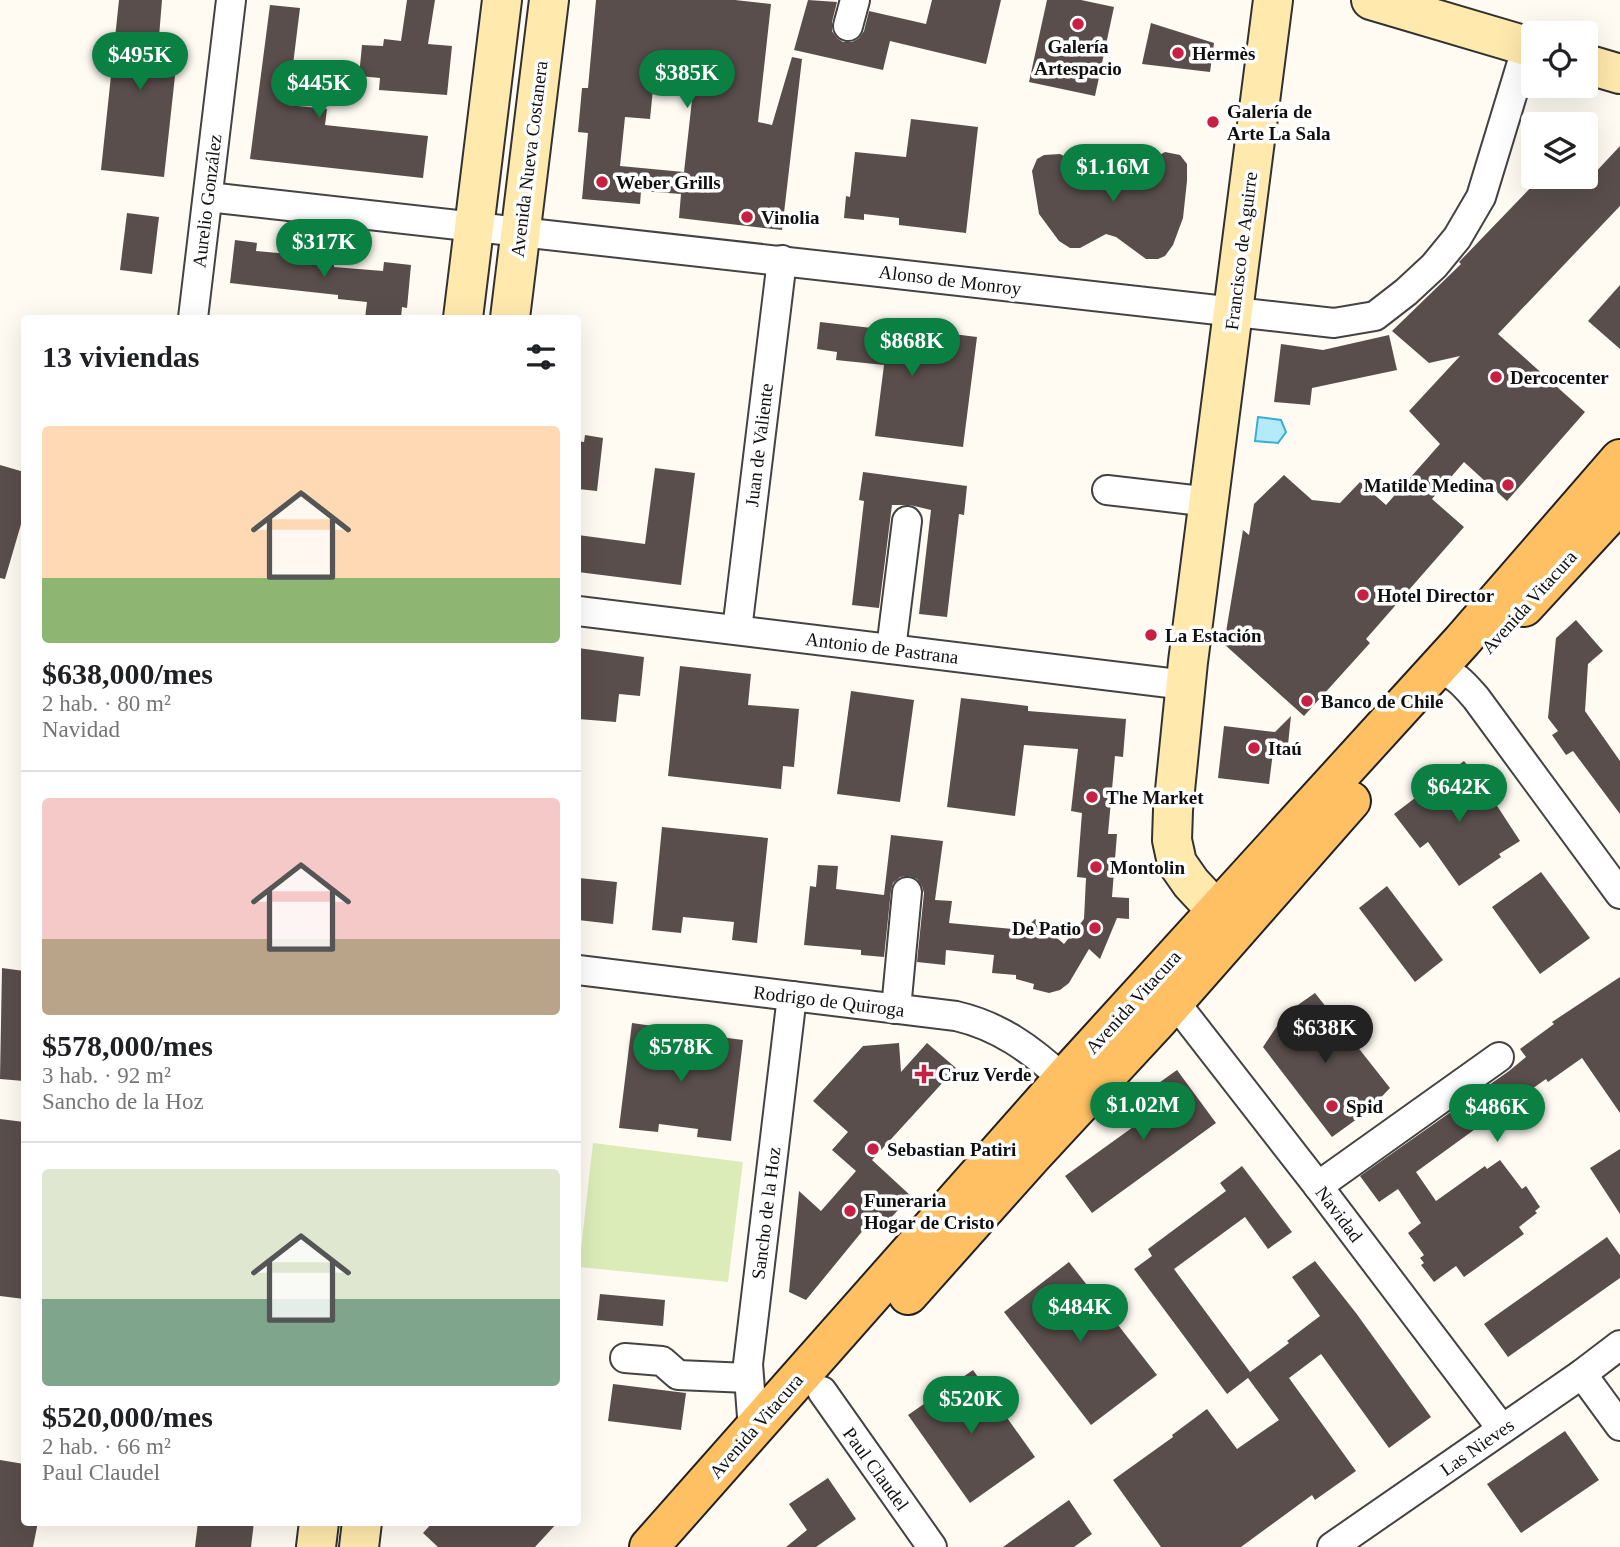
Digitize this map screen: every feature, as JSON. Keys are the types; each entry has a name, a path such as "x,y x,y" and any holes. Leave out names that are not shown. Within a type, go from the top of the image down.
{"main road":[{"name":"Avenida Vitacura","path":"682,1547 1033,1155 1174,1002 1447,674 1620,459"},
{"name":"Avenida Vitacura","path":"649,1547 1216,909 1620,503"},
{"path":"1174,1002 1168,978 1176,955"}],"street":[{"name":"Aurelio González","path":"193,315 231,0"},
{"path":"463,315 502,0"},
{"name":"Avenida Nueva Costanera","path":"510,315 549,0"},
{"name":"Francisco de Aguirre","path":"1216,909 1191,883 1177,863 1171,839 1186,685 1273,0"},
{"path":"1371,0 1521,44"},
{"path":"1598,68 1620,74"},
{"name":"Alonso de Monroy","path":"208,197 782,260 1234,314 1334,323 1375,316 1434,266 1457,239 1481,197 1521,75"},
{"name":"Juan de Valiente","path":"737,630 782,260"},
{"path":"1107,490 1210,502"},
{"path":"891,649 907,521"},
{"name":"Antonio de Pastrana","path":"581,611 1186,685"},
{"path":"1447,674 1620,894"},
{"path":"896,1009 908,892"},
{"name":"Rodrigo de Quiroga","path":"581,970 980,1021 1024,1046 1063,1079"},
{"name":"Sancho de la Hoz","path":"753,1430 748,1378 792,996"},
{"name":"Navidad","path":"1174,1002 1318,1186 1502,1429"},
{"path":"1318,1186 1499,1057"},
{"name":"Las Nieves","path":"1332,1547 1620,1345"},
{"path":"625,1359 662,1361 678,1374 748,1378"},
{"path":"1582,1374 1620,1426"},
{"name":"Paul Claudel","path":"821,1391 932,1547"},
{"path":"316,1547 319,1526"},
{"path":"359,1547 362,1526"}],"green space":[{"path":"593,1143 743,1162 728,1282 581,1267"}],"water":[{"path":"1258,417 1281,420 1286,432 1278,443 1255,441"}],"building":[{"path":"119,0 162,0 159,37 179,39 164,177 101,170"},
{"path":"407,0 435,0 428,44 452,46 447,95 379,90 380,78 359,76 362,45 383,46 384,39 401,41"},
{"path":"596,0 735,0 771,4 758,122 772,125 792,57 802,59 782,230 679,218 681,194 641,191 640,204 582,199 588,133 578,132 582,88 588,88","holes":["654,79 694,82 684,172 620,166 625,117 650,119"]},
{"path":"808,0 837,2 832,31 843,42 852,42 864,31 869,11 926,24 932,0 1001,0 986,64 890,41 883,70 794,50"},
{"path":"1047,0 1081,0 1114,7 1095,96 1029,82"},
{"path":"270,5 300,8 288,105 327,109 325,125 428,136 423,178 250,159"},
{"name":"Hermès","path":"1151,23 1214,43 1210,72 1142,64"},
{"path":"911,119 978,127 966,233 899,225 899,218 864,214 864,220 844,218 846,196 850,197 855,152 906,157"},
{"path":"1620,146 1620,206 1498,334 1585,412 1507,501 1464,462 1432,499 1464,527 1366,639 1370,643 1304,716 1224,644 1243,530 1249,535 1254,504 1284,475 1312,500 1340,503 1360,482 1386,505 1440,444 1409,411 1460,356 1429,363 1392,331 1461,264 1459,262 1529,189 1598,189 1598,170"},
{"path":"1165,152 1180,155 1187,164 1187,181 1183,218 1173,245 1165,256 1146,259 1116,237 1106,234 1080,248 1070,248 1059,241 1039,214 1032,171 1037,159 1044,155 1060,154 1078,163 1112,194 1134,169"},
{"path":"127,213 159,217 152,274 120,270"},
{"path":"235,240 257,243 256,251 334,258 334,267 383,271 384,262 411,265 407,308 402,307 401,315 365,315 367,302 338,299 338,295 230,283"},
{"path":"1620,285 1620,349 1588,321"},
{"path":"820,322 889,330 889,326 977,337 963,447 875,436 884,365 836,360 837,352 817,349"},
{"path":"1389,335 1397,370 1312,388 1310,405 1274,402 1281,344 1323,350"},
{"path":"585,435 603,438 597,491 581,489 581,442 584,442"},
{"path":"0,465 21,471 21,524 5,579 0,578"},
{"path":"655,468 695,473 681,585 581,572 581,535 645,544"},
{"path":"863,472 967,486 964,515 959,514 947,617 919,614 931,510 910,505 892,505 879,608 852,605 864,501 859,500"},
{"path":"1576,620 1603,651 1588,664 1585,711 1620,761 1620,814 1573,751 1566,755 1552,735 1558,731 1548,718 1556,638"},
{"path":"581,648 644,657 640,696 619,694 616,722 581,719"},
{"path":"680,666 751,674 748,705 799,709 794,767 783,766 781,789 668,776"},
{"path":"851,691 914,700 900,802 837,794"},
{"path":"961,698 1028,706 1028,711 1126,719 1123,757 1115,756 1108,834 1117,834 1112,897 1129,898 1129,919 1117,918 1100,959 1089,949 1069,983 1060,990 1049,993 1033,989 1034,984 1016,979 1016,975 992,973 994,955 946,950 945,965 917,962 924,893 917,879 909,876 900,877 893,883 884,957 861,955 861,950 804,945 810,886 816,887 818,865 838,866 836,889 884,895 891,835 943,841 935,900 952,901 949,923 1024,930 1035,919 1064,944 1084,919 1086,878 1077,877 1082,813 1071,811 1078,749 1024,745 1015,816 947,807"},
{"name":"Itaú","path":"1291,716 1287,754 1273,752 1269,784 1218,778 1224,726 1275,732"},
{"path":"1464,761 1520,841 1459,886 1428,842 1420,848 1394,814"},
{"path":"662,827 768,838 757,943 732,940 734,922 683,917 681,933 652,930"},
{"path":"1541,872 1590,938 1540,974 1492,907"},
{"path":"581,878 617,882 613,924 581,920"},
{"path":"1387,886 1443,960 1415,982 1359,908"},
{"path":"2,968 21,971 21,1081 0,1079"},
{"path":"1620,977 1620,1113 1582,1058 1548,1082 1546,1079 1480,1130 1478,1127 1416,1172 1436,1201 1485,1166 1487,1169 1500,1160 1522,1189 1526,1186 1540,1207 1535,1211 1537,1213 1519,1227 1524,1234 1464,1277 1456,1266 1434,1282 1421,1265 1424,1263 1420,1258 1424,1255 1408,1233 1421,1223 1398,1189 1379,1202 1360,1176 1509,1071 1526,1057 1520,1049 1554,1024 1552,1022"},
{"path":"1315,993 1390,1088 1368,1111 1332,1137 1263,1047 1285,1014"},
{"path":"632,1023 660,1027 659,1039 712,1045 713,1036 743,1040 731,1141 697,1137 698,1129 659,1124 658,1132 619,1128"},
{"path":"899,1043 901,1072 927,1043 956,1068 872,1160 911,1196 888,1221 878,1212 806,1300 789,1292 799,1191 821,1211 856,1171 832,1150 848,1132 813,1101 863,1046"},
{"path":"1177,1070 1216,1123 1092,1213 1065,1176 1140,1122 1128,1105"},
{"path":"0,1119 21,1122 21,1299 0,1296"},
{"path":"1620,1149 1620,1214 1590,1168"},
{"path":"1242,1166 1292,1232 1268,1249 1245,1217 1174,1269 1250,1372 1320,1316 1292,1277 1315,1261 1431,1417 1389,1448 1321,1354 1289,1378 1356,1471 1315,1500 1312,1495 1241,1547 1161,1547 1113,1480 1207,1409 1237,1449 1279,1420 1248,1378 1227,1394 1134,1269 1152,1256 1148,1249 1226,1191 1220,1183"},
{"path":"1607,1237 1620,1255 1620,1278 1508,1357 1484,1324"},
{"path":"1069,1262 1157,1375 1091,1425 1004,1312"},
{"path":"600,1294 665,1300 663,1326 597,1320"},
{"path":"973,1370 1035,1457 970,1503 908,1415"},
{"path":"613,1384 686,1393 681,1430 608,1421"},
{"path":"1565,1431 1599,1480 1521,1533 1487,1484"},
{"path":"0,1460 21,1464 21,1526 37,1526 33,1547 0,1547"},
{"path":"828,1478 856,1519 816,1547 786,1547 807,1530 789,1504"},
{"path":"1069,1500 1092,1534 1074,1547 1003,1547"},
{"path":"198,1526 254,1526 251,1547 195,1547"},
{"path":"429,1526 554,1526 535,1547 438,1547 423,1533"}],"place":[{"name":"Galería Artespacio","path":"1078,24"},
{"name":"Hermès","path":"1178,53"},
{"name":"Galería de Arte La Sala","path":"1213,122"},
{"name":"Weber Grills","path":"602,182"},
{"name":"Vinolia","path":"747,217"},
{"name":"Dercocenter","path":"1496,377"},
{"name":"Matilde Medina","path":"1508,485"},
{"name":"Hotel Director","path":"1363,595"},
{"name":"La Estación","path":"1151,635"},
{"name":"Banco de Chile","path":"1307,701"},
{"name":"Itaú","path":"1254,748"},
{"name":"The Market","path":"1092,797"},
{"name":"Montolin","path":"1096,867"},
{"name":"De Patio","path":"1095,928"},
{"name":"Cruz Verde","path":"924,1074"},
{"name":"Spid","path":"1332,1106"},
{"name":"Sebastian Patiri","path":"873,1149"},
{"name":"Funeraria Hogar de Cristo","path":"850,1211"}]}
